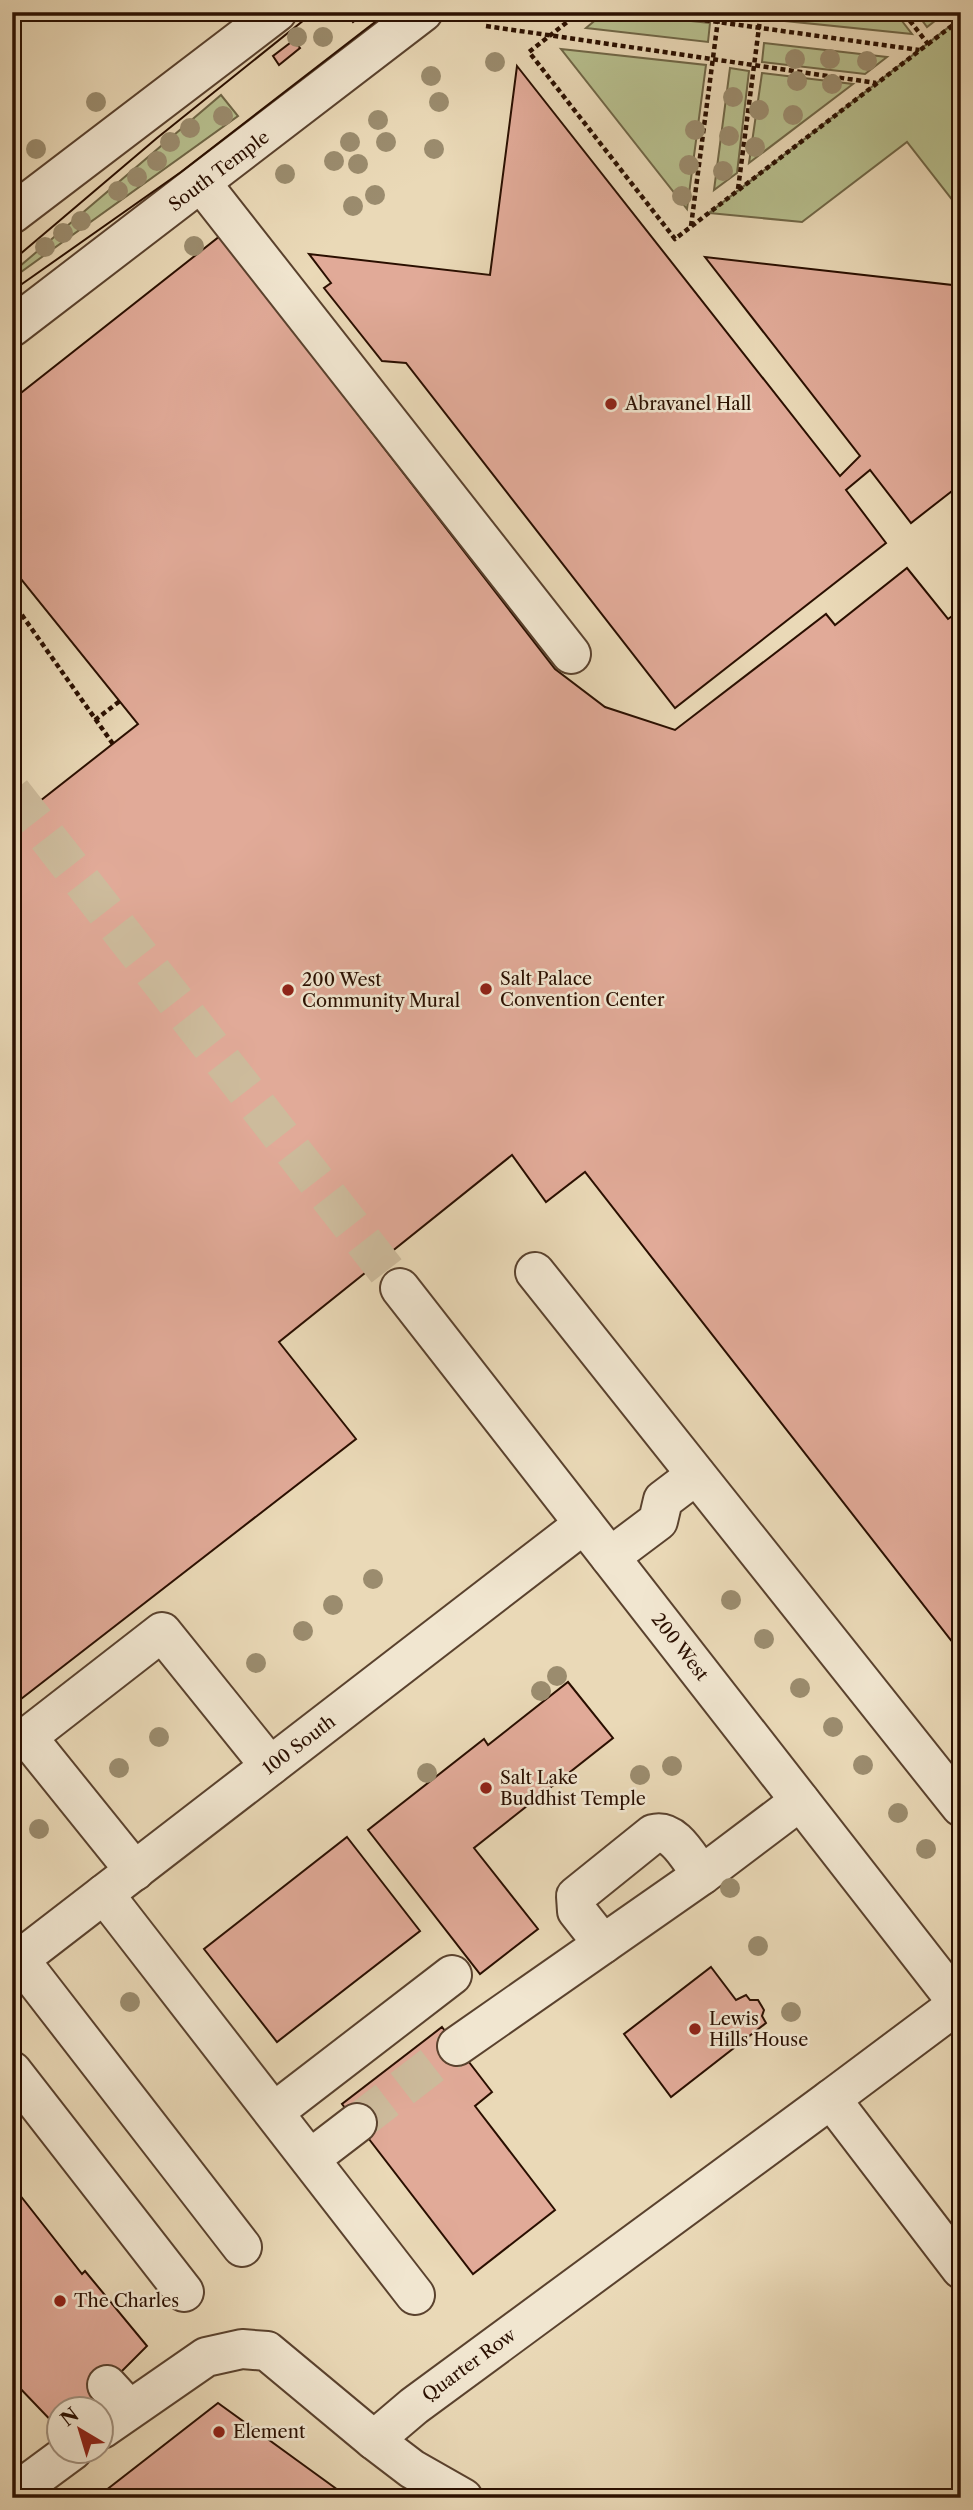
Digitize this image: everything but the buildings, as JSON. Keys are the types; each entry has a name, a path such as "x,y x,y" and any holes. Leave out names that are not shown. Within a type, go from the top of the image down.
{"street":[{"path":"12,214 277,12"},
{"name":"South Temple","path":"12,327 423,12"},
{"path":"202,184 571,654"},
{"path":"535,1272 961,1807"},
{"name":"200 West","path":"400,1288 960,2005"},
{"path":"610,1557 657,1521 663,1500 696,1475"},
{"name":"100 South","path":"16,1962 584,1524"},
{"path":"135,1871 27,1737 131,1656 162,1632 270,1766"},
{"path":"457,2046 702,1875 800,1801"},
{"path":"603,1944 577,1911 576,1896 579,1890 653,1834 667,1832 702,1875"},
{"path":"104,1894 415,2295"},
{"path":"16,1962 242,2247"},
{"path":"274,2112 452,1975"},
{"name":"Quarter Row","path":"374,2440 414,2406 960,2005"},
{"path":"12,2071 184,2292"},
{"path":"831,2099 961,2269"},
{"path":"310,2159 357,2123"},
{"path":"116,2406 206,2357 242,2349 267,2351 412,2469 463,2498"},
{"path":"12,2495 55,2464"}],"path":[{"path":"580,12 529,52 675,239 961,19"},
{"path":"646,12 920,50"},
{"path":"691,226 719,12"},
{"path":"737,190 761,12"},
{"path":"903,12 928,44"},
{"path":"486,26 876,83"},
{"path":"12,601 113,744"},
{"path":"95,720 120,701"}],"green space":[{"path":"605,12 710,23 708,42 586,28"},
{"path":"767,12 895,12 912,34 766,19"},
{"path":"916,12 942,12 944,14 927,27"},
{"path":"949,27 961,42 961,211 907,142 802,222 709,213"},
{"path":"764,43 887,57 865,74 762,62"},
{"path":"561,49 706,65 687,209"},
{"path":"730,68 749,71 737,173 714,190"},
{"path":"762,73 853,84 749,163"},
{"path":"221,95 238,116 14,277 13,272"}],"tunnel":[{"path":"12,792 400,1288"},
{"path":"357,2123 457,2046"}],"tram line":[{"path":"12,261 157,138 314,12"},
{"path":"12,291 181,172 388,12"}],"place":[{"name":"Abravanel Hall","path":"611,404"},
{"name":"Salt Palace Convention Center","path":"486,989"},
{"name":"200 West Community Mural","path":"288,990"},
{"name":"Salt Lake Buddhist Temple","path":"486,1788"},
{"name":"Lewis Hills House","path":"695,2029"},
{"name":"The Charles","path":"60,2301"},
{"name":"Element","path":"219,2432"}]}
